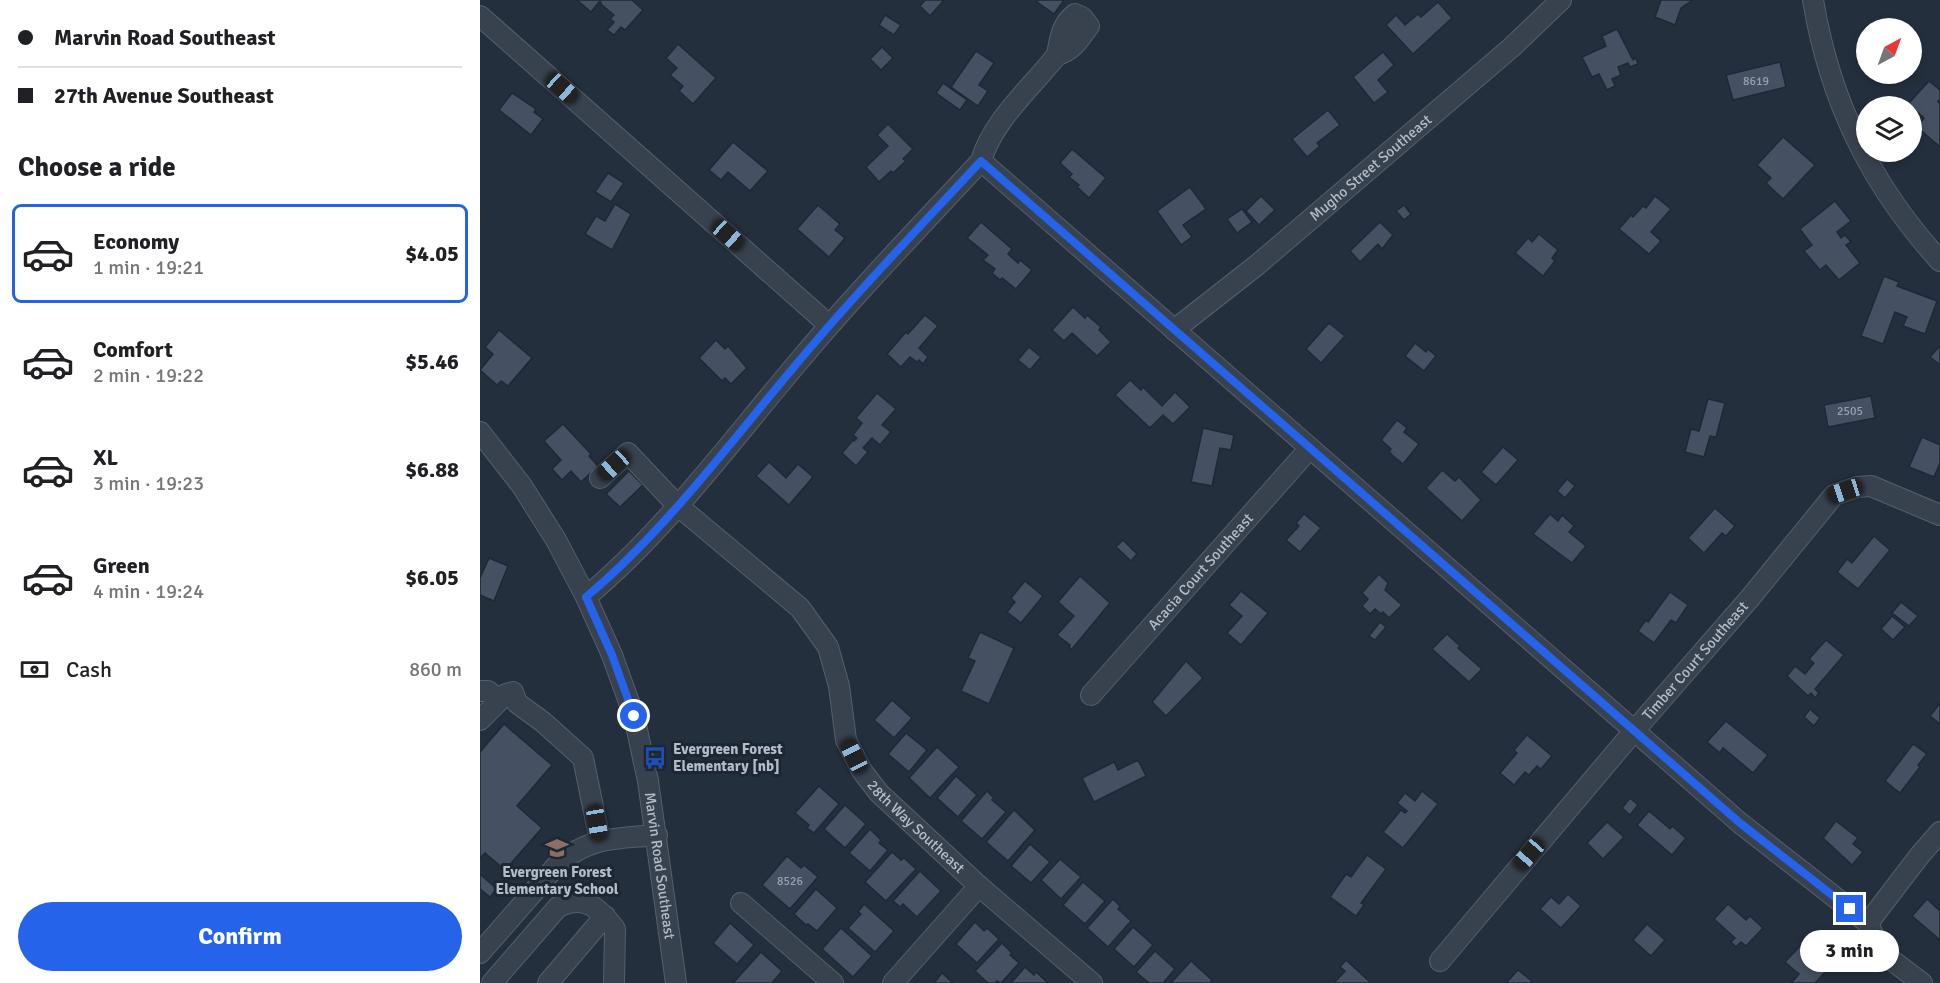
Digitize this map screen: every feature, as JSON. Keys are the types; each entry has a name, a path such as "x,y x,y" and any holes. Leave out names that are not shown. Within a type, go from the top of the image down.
{"street":[{"name":"Mugho Street Southeast","path":"1174,330 1257,265 1503,55 1561,0"},
{"path":"1813,0 1828,70 1841,109 1859,146 1891,200 1915,234 1940,261"},
{"path":"480,16 829,325"},
{"path":"586,597 611,576 677,505 829,325 981,161 984,148 1001,122 1057,55"},
{"path":"981,161 1740,823 1868,923 1881,952 1922,983"},
{"name":"Marvin Road Southeast","path":"480,432 539,512 586,597 612,655 634,716 657,834 676,983"},
{"name":"Acacia Court Southeast","path":"1091,695 1310,448"},
{"name":"28th Way Southeast","path":"600,478 628,453 677,505 800,608 828,647 839,686 846,740 862,771 879,794 979,886 1092,983"},
{"name":"Timber Court Southeast","path":"1440,961 1634,731 1750,598 1834,495 1857,487 1871,486 1940,515"},
{"path":"480,691 488,692 498,700"},
{"path":"480,720 498,700 506,694 513,693 517,703 543,722 583,758 600,841"},
{"path":"1868,923 1940,832"},
{"path":"480,953 558,864 581,847 600,841 657,834"},
{"path":"893,983 979,886"},
{"path":"492,983 558,907 569,901 582,901 593,906 615,929 610,979"},
{"path":"741,903 833,983"},
{"path":"548,983 605,916"}],"building":[{"path":"577,0 632,0 643,10 625,30 621,27 614,35 607,30 614,22 610,19 614,15 600,1 591,12"},
{"path":"925,0 944,0 930,16 920,6"},
{"path":"1038,0 1064,0 1054,14 1037,2"},
{"path":"1661,0 1693,0 1681,8 1675,25 1655,17"},
{"path":"1438,2 1452,18 1413,54 1386,25 1396,15 1405,25 1418,14 1421,17"},
{"path":"885,15 901,25 894,35 879,25"},
{"path":"1617,29 1633,60 1636,58 1638,64 1630,67 1628,63 1618,67 1621,75 1612,79 1615,86 1607,90 1599,74 1592,77 1582,57 1606,46 1602,36"},
{"path":"678,44 716,78 693,104 679,91 683,86 670,75 677,68 666,58"},
{"path":"882,47 893,58 881,70 870,59"},
{"path":"976,51 994,63 979,85 988,91 978,106 951,87"},
{"path":"1383,52 1394,65 1378,80 1388,92 1374,103 1353,77"},
{"path":"1780,62 1786,87 1733,100 1726,75"},
{"path":"1929,81 1940,90 1938,101 1940,104 1940,147 1922,131 1924,118 1922,116 1922,96 1915,96"},
{"path":"943,83 967,100 960,110 936,93"},
{"path":"512,93 536,109 534,112 543,119 531,135 499,110"},
{"path":"1328,110 1340,125 1317,143 1320,146 1307,157 1292,139"},
{"path":"888,124 913,149 903,159 906,161 879,182 866,167 888,146 877,135"},
{"path":"1783,137 1815,165 1783,199 1766,183 1771,178 1757,165"},
{"path":"733,142 768,171 750,191 728,172 721,180 709,170"},
{"path":"1072,149 1106,178 1089,198 1069,177 1072,174 1060,163"},
{"path":"608,173 624,183 611,202 595,192"},
{"path":"1190,187 1206,209 1183,225 1192,237 1181,245 1157,211"},
{"path":"1261,196 1275,210 1259,225 1246,211"},
{"path":"1655,196 1671,209 1651,232 1661,241 1649,254 1619,229 1631,215 1633,217 1643,206 1646,208"},
{"path":"1835,201 1851,221 1837,232 1841,238 1845,235 1851,242 1846,245 1860,263 1839,280 1826,265 1820,270 1804,251 1812,245 1800,229"},
{"path":"615,204 631,214 612,250 585,234 596,216 605,221"},
{"path":"818,205 840,224 835,230 845,238 829,257 797,229"},
{"path":"1404,205 1411,214 1404,220 1396,211"},
{"path":"1242,209 1252,222 1237,233 1227,219"},
{"path":"981,222 1012,249 1008,254 1018,263 1020,260 1032,270 1016,289 992,273 995,269 983,260 988,255 967,238"},
{"path":"1380,222 1393,235 1382,249 1378,244 1360,262 1350,251"},
{"path":"1539,234 1558,250 1552,258 1555,261 1543,276 1515,253 1528,238 1532,242"},
{"path":"1884,276 1899,282 1897,286 1937,301 1925,334 1903,326 1907,317 1895,312 1883,344 1861,336"},
{"path":"1073,307 1085,318 1087,315 1101,327 1099,330 1111,342 1097,356 1072,333 1064,341 1052,330"},
{"path":"925,315 938,326 919,348 928,357 923,364 910,357 901,367 887,354"},
{"path":"1329,323 1345,336 1321,363 1306,349"},
{"path":"499,330 532,358 508,386 501,381 497,385 480,370 493,354 485,347"},
{"path":"716,340 725,349 728,346 747,368 731,384 725,378 722,381 699,358"},
{"path":"1415,343 1426,352 1428,349 1436,356 1424,371 1405,356"},
{"path":"1940,346 1940,365 1930,357"},
{"path":"1029,347 1041,357 1030,370 1018,360"},
{"path":"1130,380 1141,390 1143,387 1162,406 1175,392 1190,407 1173,424 1163,415 1150,428 1115,395"},
{"path":"877,393 896,409 882,425 891,432 880,445 872,438 863,448 868,452 856,466 842,453 857,438 853,435 862,423 856,418"},
{"path":"1871,396 1875,418 1828,427 1824,405"},
{"path":"1708,399 1725,403 1716,437 1710,436 1704,457 1685,452 1691,429 1699,431"},
{"path":"1397,420 1407,428 1404,432 1419,444 1403,464 1392,455 1389,451 1391,449 1381,440"},
{"path":"563,424 591,454 589,456 598,466 581,482 571,471 562,480 552,469 561,460 544,441"},
{"path":"1203,428 1234,435 1231,450 1220,448 1212,486 1191,482"},
{"path":"1922,437 1940,445 1940,463 1934,477 1909,467"},
{"path":"1503,447 1518,460 1496,485 1481,472"},
{"path":"769,462 786,478 798,464 813,477 789,505 756,476"},
{"path":"1442,470 1455,481 1459,477 1481,500 1462,521 1426,488"},
{"path":"629,471 643,485 620,507 606,494"},
{"path":"1567,479 1575,486 1565,498 1557,491"},
{"path":"1715,508 1735,526 1726,536 1722,533 1704,553 1688,538"},
{"path":"1304,514 1321,528 1300,552 1286,540 1299,526 1296,523"},
{"path":"1550,514 1558,521 1562,515 1574,526 1569,532 1586,546 1572,563 1533,534"},
{"path":"1874,536 1890,550 1858,589 1837,572 1847,559 1852,563"},
{"path":"1123,540 1137,554 1131,561 1116,547"},
{"path":"489,558 508,566 494,601 480,595 480,578"},
{"path":"1379,574 1388,583 1385,590 1402,605 1389,618 1383,612 1381,614 1375,609 1370,614 1362,606 1368,599 1362,593"},
{"path":"1080,576 1110,603 1072,649 1057,635 1074,616 1058,602"},
{"path":"1025,581 1043,596 1021,623 1007,612 1015,602 1011,598"},
{"path":"1241,591 1268,613 1241,645 1227,633 1242,616 1229,605"},
{"path":"1670,592 1688,605 1676,623 1671,620 1654,643 1638,631 1646,620 1648,622"},
{"path":"1901,602 1918,616 1909,626 1892,613"},
{"path":"1892,616 1905,627 1893,640 1881,629"},
{"path":"1380,622 1386,627 1375,640 1369,636"},
{"path":"980,632 1014,648 989,704 961,691 975,661 968,658"},
{"path":"1447,634 1460,646 1458,648 1482,669 1469,682 1432,649"},
{"path":"1826,640 1844,655 1815,689 1819,693 1815,698 1811,693 1808,696 1787,676 1795,666 1805,674 1814,663 1809,659"},
{"path":"1186,661 1203,678 1166,716 1152,702"},
{"path":"892,700 912,718 894,738 874,720"},
{"path":"1940,703 1940,724 1930,716"},
{"path":"1810,709 1820,718 1814,726 1804,717"},
{"path":"1726,721 1768,755 1753,773 1723,748 1720,753 1707,742"},
{"path":"504,724 552,765 517,806 542,828 505,870 485,853 480,858 480,752"},
{"path":"906,733 927,750 909,772 888,754"},
{"path":"1527,735 1552,756 1541,769 1537,766 1529,775 1525,772 1514,785 1500,773 1517,753 1514,750"},
{"path":"1913,744 1927,754 1900,793 1885,781"},
{"path":"937,747 959,767 930,798 909,778"},
{"path":"1138,760 1146,776 1094,802 1082,778 1114,762 1118,770"},
{"path":"956,776 977,795 958,817 937,798"},
{"path":"819,786 839,804 814,833 807,828 809,825 795,813"},
{"path":"987,791 994,798 992,800 1006,812 982,839 961,821"},
{"path":"1422,791 1438,804 1403,848 1383,832 1401,810 1405,813 1407,811 1397,803 1405,793 1415,801"},
{"path":"1630,798 1638,805 1630,815 1622,808"},
{"path":"845,805 866,824 845,848 824,829"},
{"path":"1014,810 1035,830 1008,861 986,842"},
{"path":"1649,811 1670,829 1672,826 1686,838 1672,855 1637,825"},
{"path":"1836,821 1858,838 1853,844 1863,852 1852,865 1823,838"},
{"path":"1607,822 1624,837 1603,859 1587,843"},
{"path":"870,829 881,840 879,843 888,850 870,871 849,853"},
{"path":"1030,844 1050,862 1031,883 1011,866"},
{"path":"892,852 901,860 904,858 916,869 886,901 865,882"},
{"path":"1367,855 1386,869 1361,903 1364,905 1356,916 1330,897 1346,874 1351,877"},
{"path":"787,856 801,868 804,865 818,877 790,909 762,885"},
{"path":"1060,859 1081,877 1061,899 1041,880"},
{"path":"920,871 941,891 917,917 903,904 900,907 893,901"},
{"path":"480,874 497,889 490,897 480,889"},
{"path":"1083,882 1105,901 1085,924 1063,905"},
{"path":"816,889 837,908 817,931 794,914"},
{"path":"1568,894 1581,906 1561,928 1540,909 1551,897 1559,904"},
{"path":"1113,899 1120,906 1118,909 1131,921 1108,947 1087,928"},
{"path":"1927,899 1940,911 1940,940 1912,916"},
{"path":"864,904 894,931 875,952 848,928 861,914 858,912"},
{"path":"1728,904 1746,920 1750,916 1763,928 1746,946 1741,942 1736,947 1731,942 1735,938 1714,919"},
{"path":"975,922 984,931 987,928 999,939 977,963 956,944"},
{"path":"730,923 754,945 737,964 713,943"},
{"path":"1647,924 1665,940 1651,956 1633,940"},
{"path":"1133,927 1153,945 1134,967 1114,949"},
{"path":"841,928 872,956 853,977 822,949"},
{"path":"1002,943 1019,963 1001,983 997,981 988,983 975,971"},
{"path":"1802,944 1828,969 1815,983 1791,983 1799,974 1785,962"},
{"path":"1155,951 1175,969 1163,983 1149,983 1136,972"},
{"path":"761,952 782,971 772,983 733,983"},
{"path":"1346,960 1370,982 1334,983 1345,971 1340,967"},
{"path":"1191,961 1212,980 1210,983 1171,983"},
{"path":"1025,967 1034,975 1036,972 1048,983 1011,983"},
{"path":"1518,970 1532,981 1530,983 1506,983"},
{"path":"942,973 953,983 934,983"}],"place":[{"name":"Evergreen Forest Elementary [nb]","path":"655,758"},
{"name":"Evergreen Forest Elementary School","path":"557,848"}],"route":[{"path":"634,716 612,655 586,597 611,576 677,505 829,325 981,161 1740,823 1850,909"}]}
